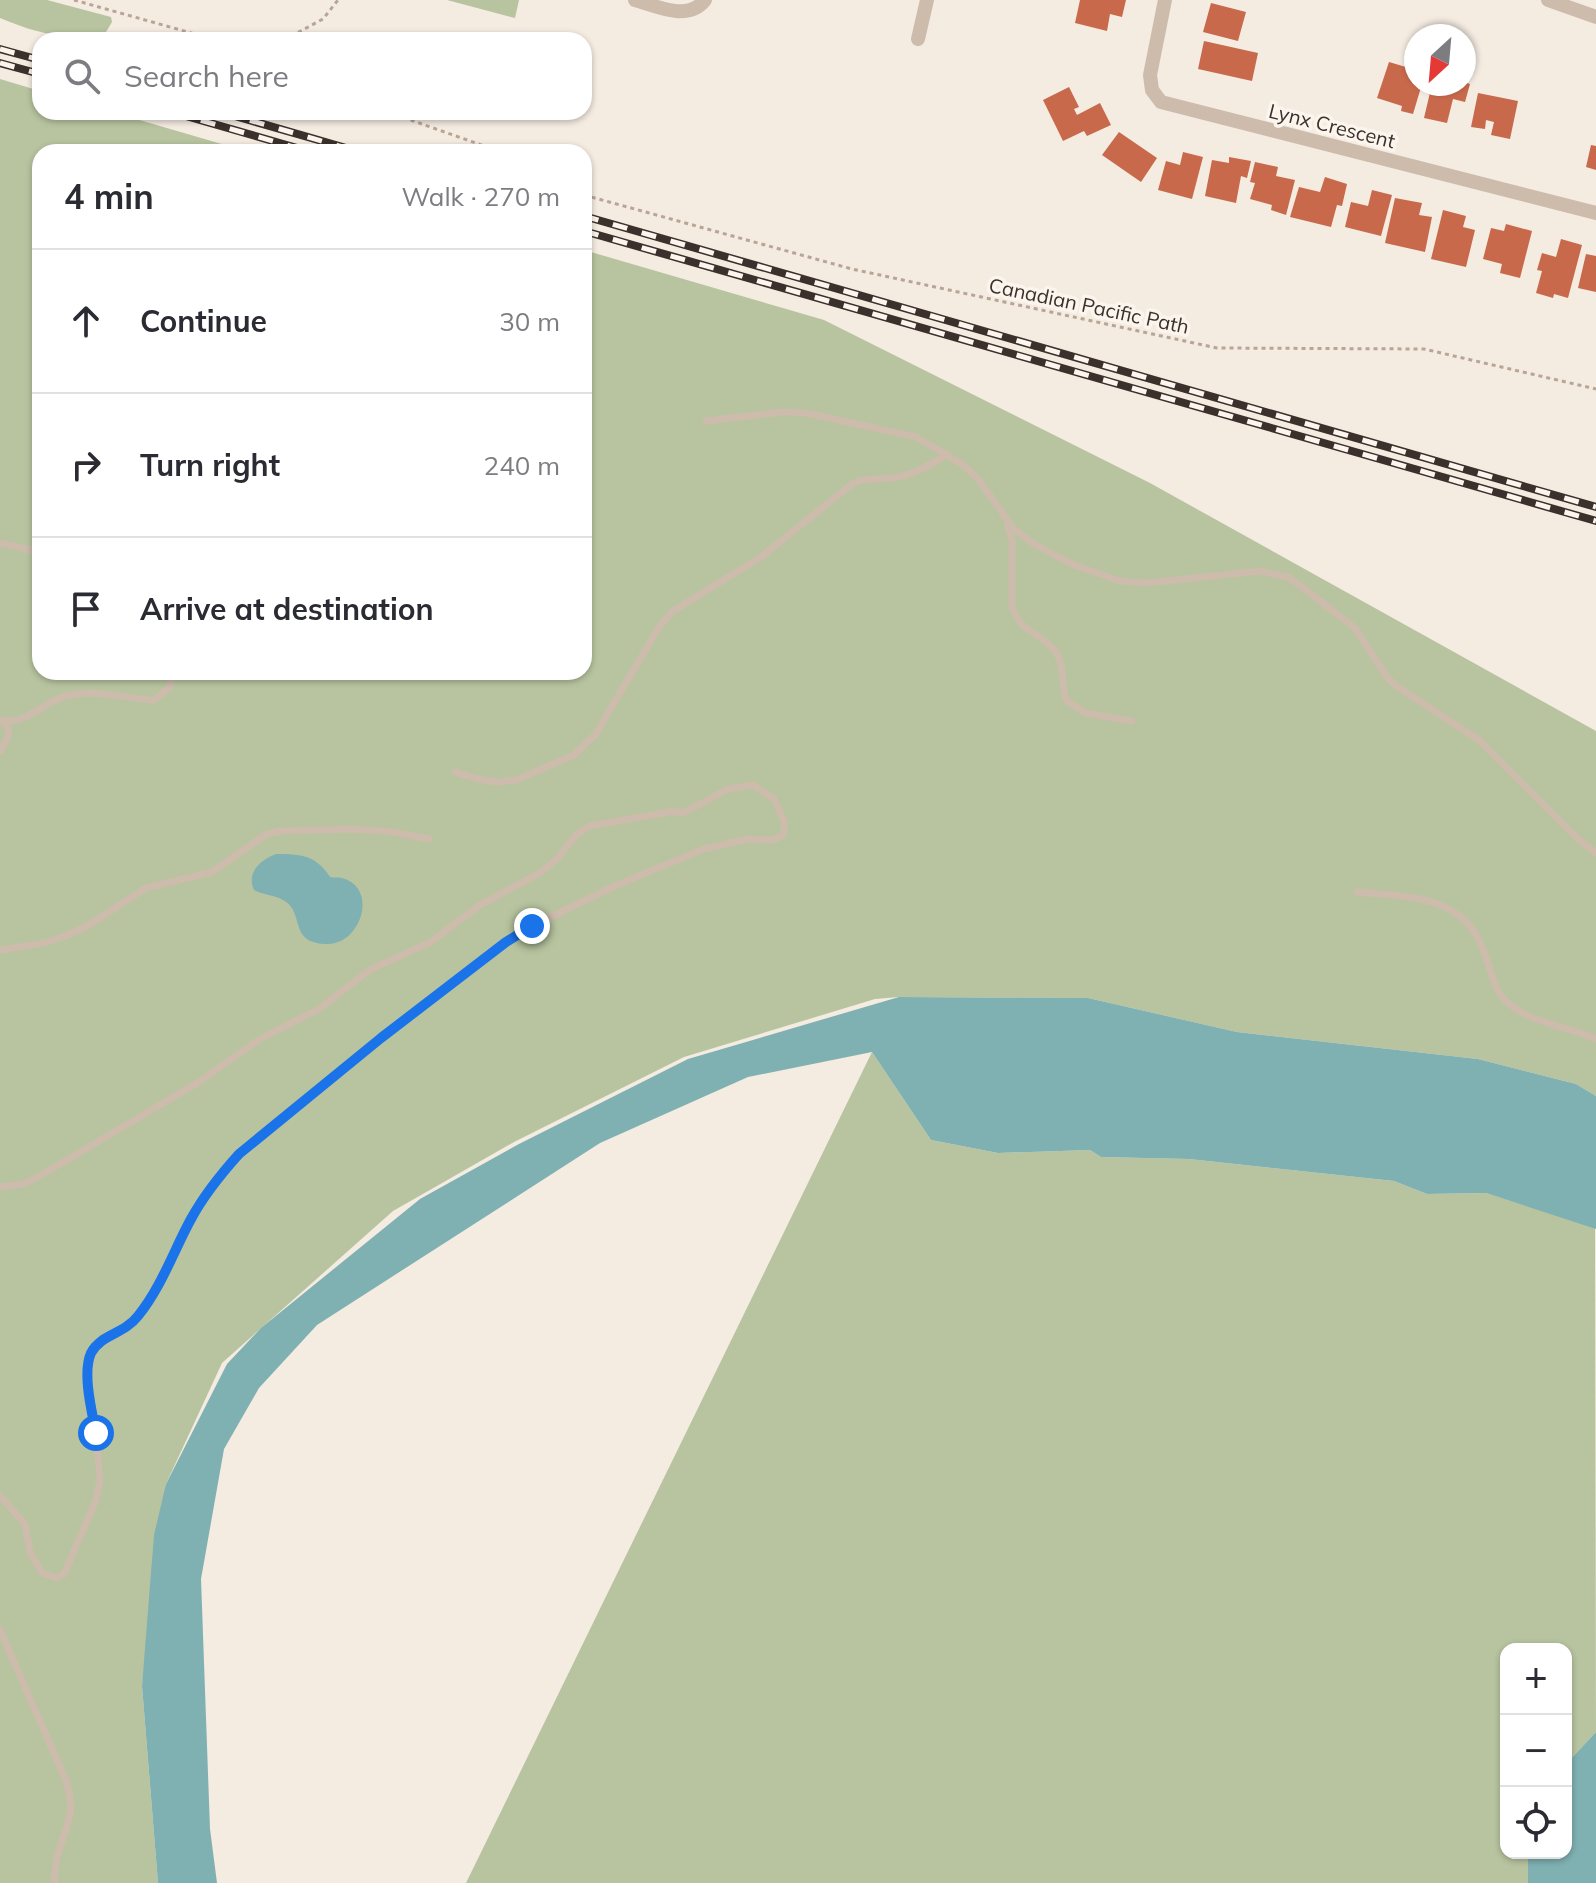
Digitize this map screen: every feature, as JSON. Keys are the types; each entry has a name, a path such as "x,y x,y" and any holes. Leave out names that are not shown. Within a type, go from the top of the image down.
{"street":[{"path":"635,0 676,12 701,5 705,0"},
{"path":"918,39 927,0"},
{"name":"Lynx Crescent","path":"1165,0 1150,75 1152,90 1161,102 1596,213"},
{"path":"1548,0 1596,17"}],"lane":[{"path":"706,421 782,412 807,413 916,437 947,454 978,479 1014,529 1034,544 1074,565 1120,581 1146,583 1261,571 1290,578 1355,628 1396,686 1479,740 1579,840 1596,853"},
{"path":"455,772 488,781 516,780 574,755 601,726 659,627 673,611 761,557 852,484 860,480 891,478 909,473 947,454"},
{"path":"1000,510 1012,540 1014,615 1025,629 1055,651 1067,701 1085,713 1132,721"},
{"path":"0,543 32,550"},
{"path":"0,720 10,722 22,719 69,695 104,694 154,700 169,688 172,680"},
{"path":"0,720 8,727 9,735 0,751"},
{"path":"0,1187 24,1184 43,1174 199,1082 260,1039 319,1009 371,969 429,943 480,905 540,873 557,859 576,835 590,826 685,812 728,789 753,785 766,791 780,810 784,831 778,838 768,841 748,839 704,849 577,903 506,942 239,1154 198,1207 142,1311 123,1332 105,1337 92,1351 90,1401 100,1479 96,1500 64,1574 57,1578 42,1573 30,1552 25,1524 0,1496"},
{"path":"0,950 66,936 89,925 146,888 212,872 260,837 280,831 379,830 429,839"},
{"path":"1357,892 1415,898 1449,908 1476,931 1497,989 1506,1001 1525,1013 1596,1039"},
{"path":"0,1630 67,1783 71,1806 58,1852 55,1883"}],"path":[{"path":"74,0 188,32"},
{"path":"299,32 323,19 338,0"},
{"path":"411,120 478,144"},
{"name":"Canadian Pacific Path","path":"592,197 852,269 1217,348 1424,349 1596,389"}],"green space":[{"path":"0,0 47,0 111,17 112,22 106,32 43,32 0,18"},
{"path":"447,0 519,0 515,18"},
{"path":"0,79 32,89 32,120 139,120 222,144 32,144 32,680 592,680 592,252 824,320 1150,483 1596,731 1596,1096 1576,1084 1478,1059 1237,1032 1088,998 875,999 684,1057 514,1142 393,1211 222,1363 166,1484 142,1686 158,1883 0,1883"},
{"path":"872,1052 931,1140 998,1153 1090,1150 1101,1157 1189,1159 1394,1181 1427,1194 1486,1193 1595,1227 1596,1732 1572,1758 1572,1643 1500,1643 1500,1859 1528,1859 1528,1883 466,1883"}],"water":[{"path":"276,854 307,857 319,864 330,877 342,878 353,884 363,903 357,926 349,935 340,942 315,943 302,933 290,905 280,898 254,890 252,878 256,868"},
{"path":"899,997 1088,998 1237,1032 1478,1059 1576,1084 1596,1096 1596,1229 1486,1193 1427,1194 1394,1181 1189,1159 1101,1157 1090,1150 998,1153 931,1140 872,1052 748,1077 600,1143 317,1325 259,1388 224,1449 201,1579 210,1829 217,1883 158,1883 142,1686 154,1535 166,1484 227,1364 261,1328 420,1199 519,1144 688,1059"},
{"path":"1596,1732 1596,1883 1528,1883 1528,1859 1572,1859 1572,1758"}],"building":[{"path":"1080,0 1126,0 1122,17 1110,14 1107,31 1075,23"},
{"path":"1211,3 1246,12 1238,41 1203,32"},
{"path":"1204,41 1258,53 1252,81 1198,69"},
{"path":"1389,62 1404,66 1404,96 1418,96 1413,114 1401,111 1402,106 1377,98"},
{"path":"1069,87 1079,107 1074,109 1077,115 1100,103 1111,125 1087,136 1084,131 1063,141 1043,100"},
{"path":"1478,93 1518,101 1510,139 1491,135 1494,122 1486,120 1485,129 1471,127"},
{"path":"1429,96 1467,96 1465,102 1453,99 1447,123 1424,118"},
{"path":"1119,132 1157,158 1141,182 1102,155"},
{"path":"1591,145 1596,146 1596,170 1586,167"},
{"path":"1183,152 1203,157 1192,199 1158,190 1166,161 1180,165"},
{"path":"1229,157 1251,161 1247,178 1241,176 1236,203 1205,196 1212,160 1229,163"},
{"path":"1255,162 1278,167 1276,176 1295,180 1286,215 1271,210 1272,205 1250,199 1255,183 1250,182"},
{"path":"1325,177 1347,184 1342,206 1337,205 1331,227 1290,217 1299,187 1320,192"},
{"path":"1372,190 1392,195 1381,236 1345,227 1351,202 1368,206"},
{"path":"1395,198 1422,203 1419,215 1432,217 1425,252 1385,243"},
{"path":"1443,210 1466,216 1463,227 1475,230 1466,267 1431,259"},
{"path":"1506,224 1532,231 1520,278 1500,273 1502,264 1483,259 1491,228 1504,231"},
{"path":"1561,239 1582,245 1568,298 1554,294 1553,298 1536,293 1542,271 1537,270 1542,253 1556,257"},
{"path":"1586,254 1596,256 1596,292 1578,288"}],"railway":[{"path":"0,49 32,58"},
{"path":"0,63 32,72"},
{"path":"200,120 283,144"},
{"path":"249,120 332,144"},
{"path":"592,218 1596,507"},
{"path":"592,233 1596,521"}],"route":[{"path":"96,1433 90,1401 92,1351 105,1337 123,1332 142,1311 198,1207 226,1169 239,1154 381,1038 506,942 532,926"}]}
